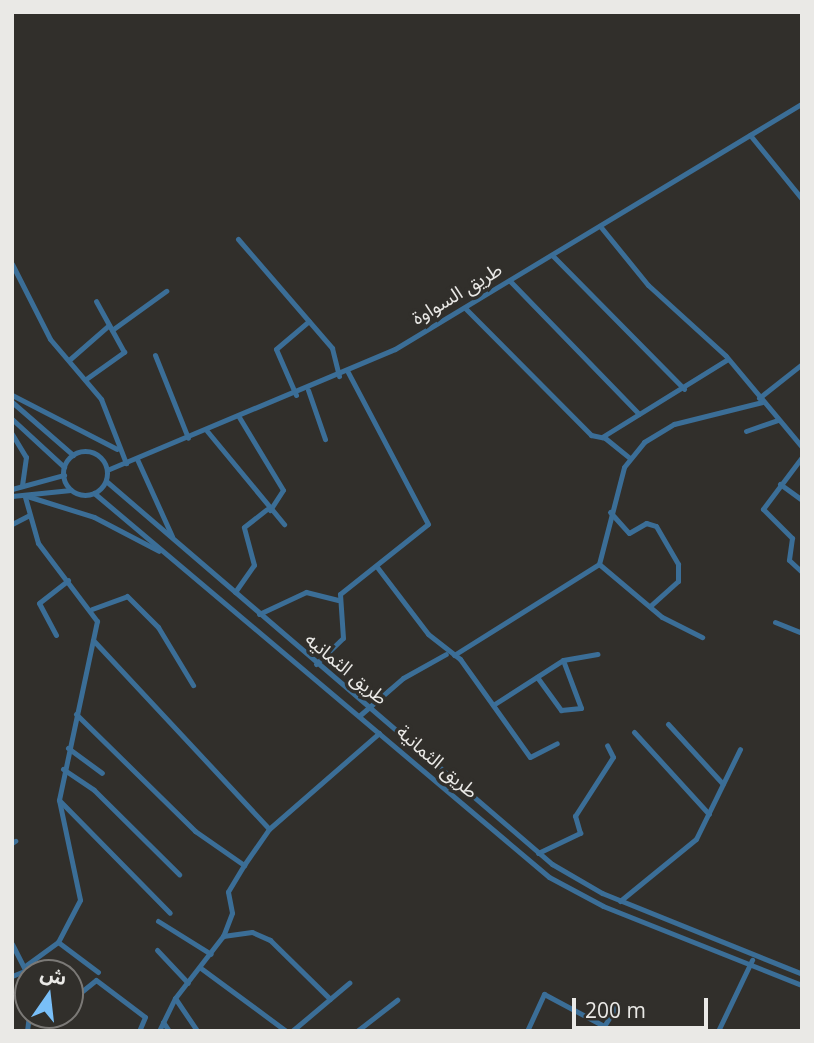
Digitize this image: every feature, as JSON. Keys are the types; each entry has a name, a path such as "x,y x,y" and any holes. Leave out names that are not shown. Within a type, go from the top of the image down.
{"street":[{"name":"طريق السواوة","path":"107,470 348,372 465,308 801,104"},
{"path":"750,135 802,199"},
{"path":"600,226 648,285 728,359 802,447"},
{"path":"237,239 334,352 338,376"},
{"path":"552,255 684,389"},
{"path":"12,264 37,318 86,379 110,418 117,449 125,463"},
{"path":"510,281 639,414"},
{"path":"69,360 166,291"},
{"path":"86,379 124,354 96,301"},
{"path":"465,308 588,433 602,437 630,458"},
{"path":"296,395 276,349 309,321"},
{"path":"155,355 188,438"},
{"path":"602,437 684,389 728,359"},
{"path":"359,716 403,677 446,654 454,655 599,564 610,512 630,458 674,424 760,400 802,364"},
{"path":"338,600 421,534 428,522 348,372"},
{"path":"308,390 325,439"},
{"path":"12,395 117,449"},
{"path":"12,402 73,455 94,453 107,470 106,481 94,493 71,490 26,497"},
{"path":"235,592 254,565 244,527 269,509 283,490 239,417"},
{"path":"12,419 64,467"},
{"path":"746,431 778,420"},
{"path":"206,431 284,524"},
{"path":"12,434 24,450 22,486"},
{"path":"71,490 64,475 64,467 73,455"},
{"path":"802,457 779,484 764,512 792,538 789,560 802,572"},
{"path":"137,459 175,542"},
{"path":"12,489 64,475"},
{"name":"طريق الثمانيه","path":"106,481 538,853 620,901 802,974"},
{"path":"779,484 802,500"},
{"name":"طريق الثمانية","path":"94,493 549,877 603,906 752,960 802,985"},
{"path":"12,496 26,497 94,517 164,552"},
{"path":"26,497 38,543 92,608 93,640 63,769 59,800 80,892 75,916 58,942 39,959"},
{"path":"610,512 629,533 646,523 656,526 678,564 678,580 650,606"},
{"path":"12,524 29,516"},
{"path":"599,564 650,606 702,637"},
{"path":"377,567 446,654"},
{"path":"56,635 39,603 68,580"},
{"path":"259,614 306,592 338,600"},
{"path":"92,608 127,596 158,627 194,685"},
{"path":"316,664 343,638 338,600"},
{"path":"775,622 802,633"},
{"path":"93,640 269,829"},
{"path":"493,705 563,660 597,654"},
{"path":"454,655 530,757 557,743"},
{"path":"537,677 561,710 581,708 563,660"},
{"path":"76,714 195,831 244,865"},
{"path":"668,724 723,784"},
{"path":"634,732 709,814"},
{"path":"159,1031 175,998 202,969 223,936 232,913 228,892 269,829 379,733"},
{"path":"538,853 580,833 575,816 613,757 607,745"},
{"path":"68,748 102,773"},
{"path":"620,901 693,842 740,748"},
{"path":"63,769 94,790 180,874"},
{"path":"59,800 170,913"},
{"path":"158,921 211,954"},
{"path":"223,936 252,932 270,940 330,999"},
{"path":"58,942 98,972"},
{"path":"157,950 188,984"},
{"path":"718,1031 752,960"},
{"path":"202,969 286,1031"},
{"path":"84,990 96,980 145,1017 139,1031"},
{"path":"292,1031 349,983"},
{"path":"527,1031 544,994 602,1028 618,1004"},
{"path":"175,998 197,1031"},
{"path":"357,1031 397,1000"},
{"path":"163,1022 169,1031"}]}
